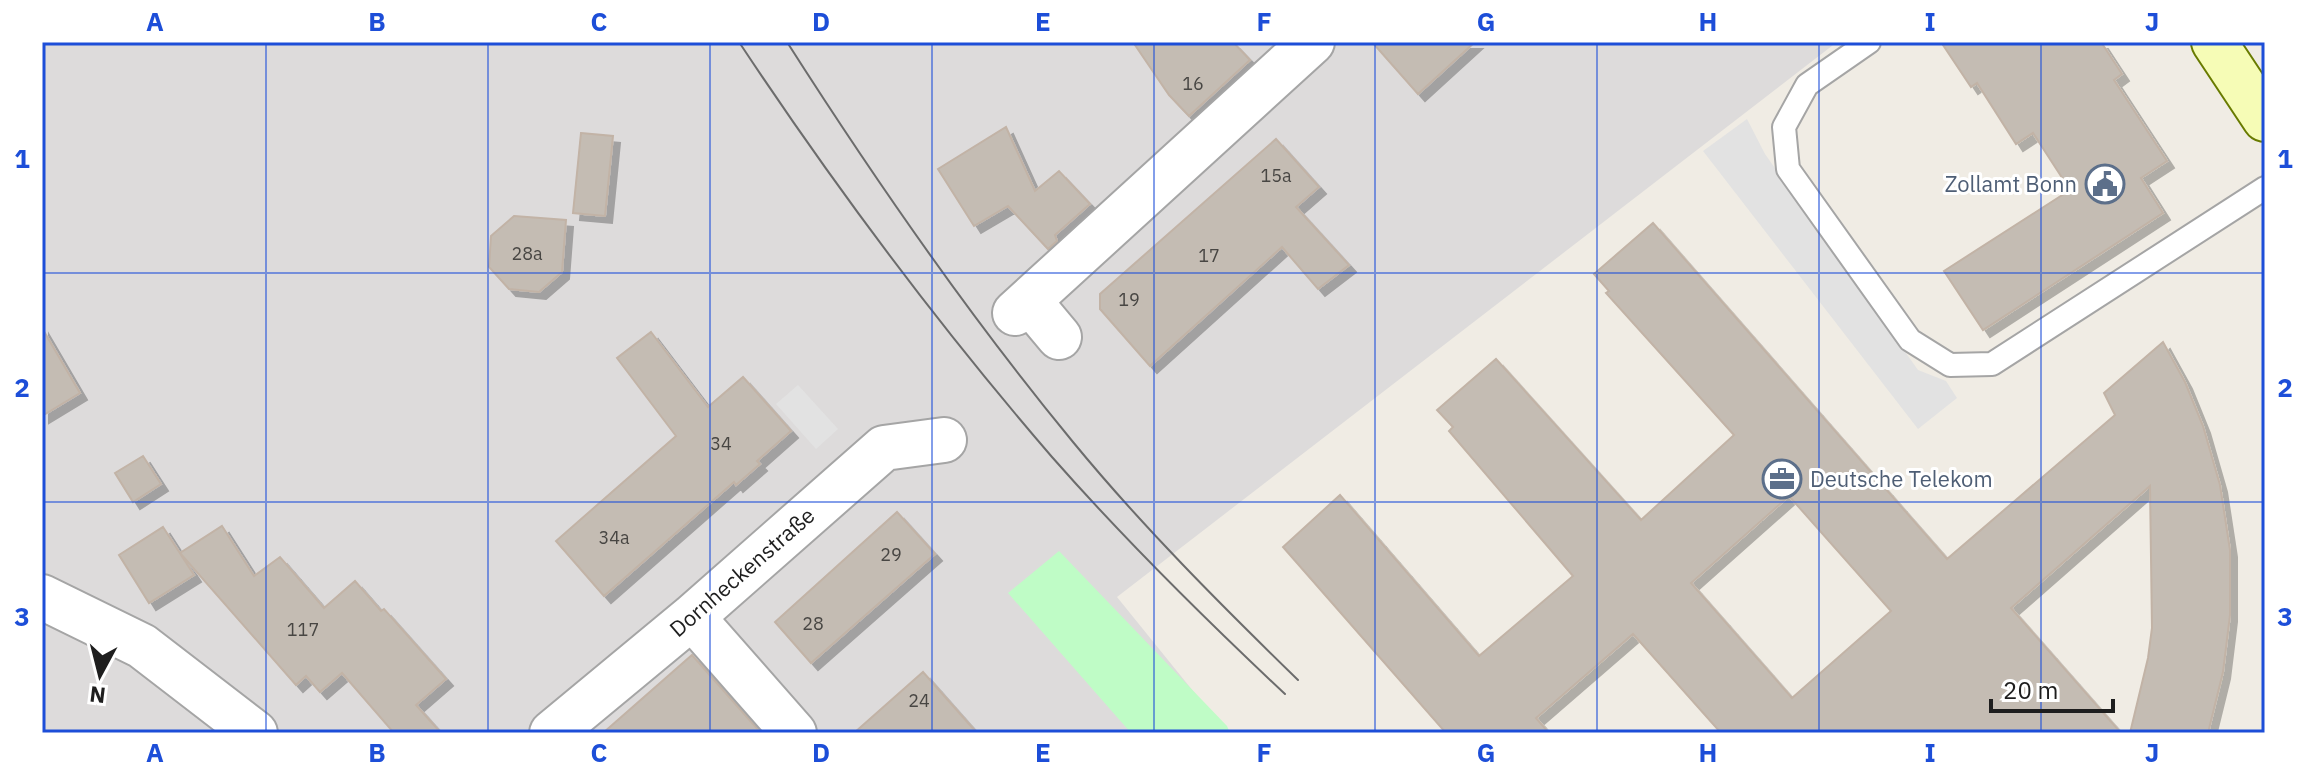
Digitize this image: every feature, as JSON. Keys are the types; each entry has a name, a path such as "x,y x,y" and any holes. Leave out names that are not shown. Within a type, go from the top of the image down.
{"main road":[{"path":"2215,43 2264,117"}],"street":[{"path":"1059,337 1022,307 1312,42"},
{"name":"Dornheckenstraße","path":"552,733 692,617 884,448 944,440"},
{"path":"42,597 142,646 255,733"},
{"path":"692,617 794,733"}],"lane":[{"path":"1869,42 1807,85 1784,127 1788,169 1910,340 1950,365 1992,364 2265,188"}],"shaded area":[{"path":"42,42 1837,42 1117,597 1227,733 42,733"},
{"path":"1747,119 1765,154 1918,370 1946,381 1957,398 1918,429 1703,151"},
{"path":"798,385 838,429 816,449 776,404"}],"green space":[{"path":"1059,551 1227,726 1230,733 1131,733 1008,593"}],"building":[{"path":"1133,42 1233,42 1250,60 1189,116 1169,95"},
{"path":"1372,42 1475,42 1418,94"},
{"name":"Zollamt Bonn","path":"1941,42 2101,42 2122,74 2114,80 2167,161 2141,178 2163,213 1983,330 1944,271 2070,190 2033,133 2016,144 1977,83 1971,87"},
{"path":"1006,127 1035,191 1059,171 1090,204 1055,235 1057,241 1048,249 1008,206 974,226 938,169"},
{"path":"581,133 613,136 605,216 573,213"},
{"path":"1276,139 1319,187 1296,207 1349,265 1318,289 1282,247 1150,366 1100,309 1100,294"},
{"path":"514,216 566,220 562,272 539,292 509,289 489,267 491,236"},
{"name":"Deutsche Telekom","path":"1653,223 1947,559 2115,415 2104,393 2163,342 2185,382 2203,426 2220,485 2230,550 2230,615 2223,672 2208,733 2130,733 2152,628 2150,486 2011,608 2121,733 1721,733 1633,634 1536,718 1549,733 1446,733 1283,547 1340,495 1479,656 1573,576 1449,431 1453,427 1437,410 1496,359 1641,520 1734,435 1606,293 1609,291 1594,274","holes":["1789,496 1891,611 1792,698 1691,583"]},
{"path":"42,328 80,393 42,416"},
{"path":"651,332 708,407 743,377 791,431 757,461 760,464 736,485 734,482 604,596 556,541 676,436 617,358"},
{"path":"143,456 161,484 133,502 115,473"},
{"path":"897,512 935,554 811,663 775,622"},
{"path":"222,526 254,576 280,557 324,608 355,581 446,679 416,705 441,733 394,733 342,673 320,692 306,676 296,685 180,553"},
{"path":"163,527 194,575 149,603 119,555"},
{"path":"692,655 761,733 603,733"},
{"path":"923,672 977,733 854,733"}],"tram line":[{"path":"739,42 889,255 1010,408 1137,549 1285,694"},
{"path":"787,42 924,246 1034,394 1154,534 1298,680"}],"place":[{"name":"Zollamt Bonn","path":"2105,184"},
{"name":"Deutsche Telekom","path":"1782,479"}]}
